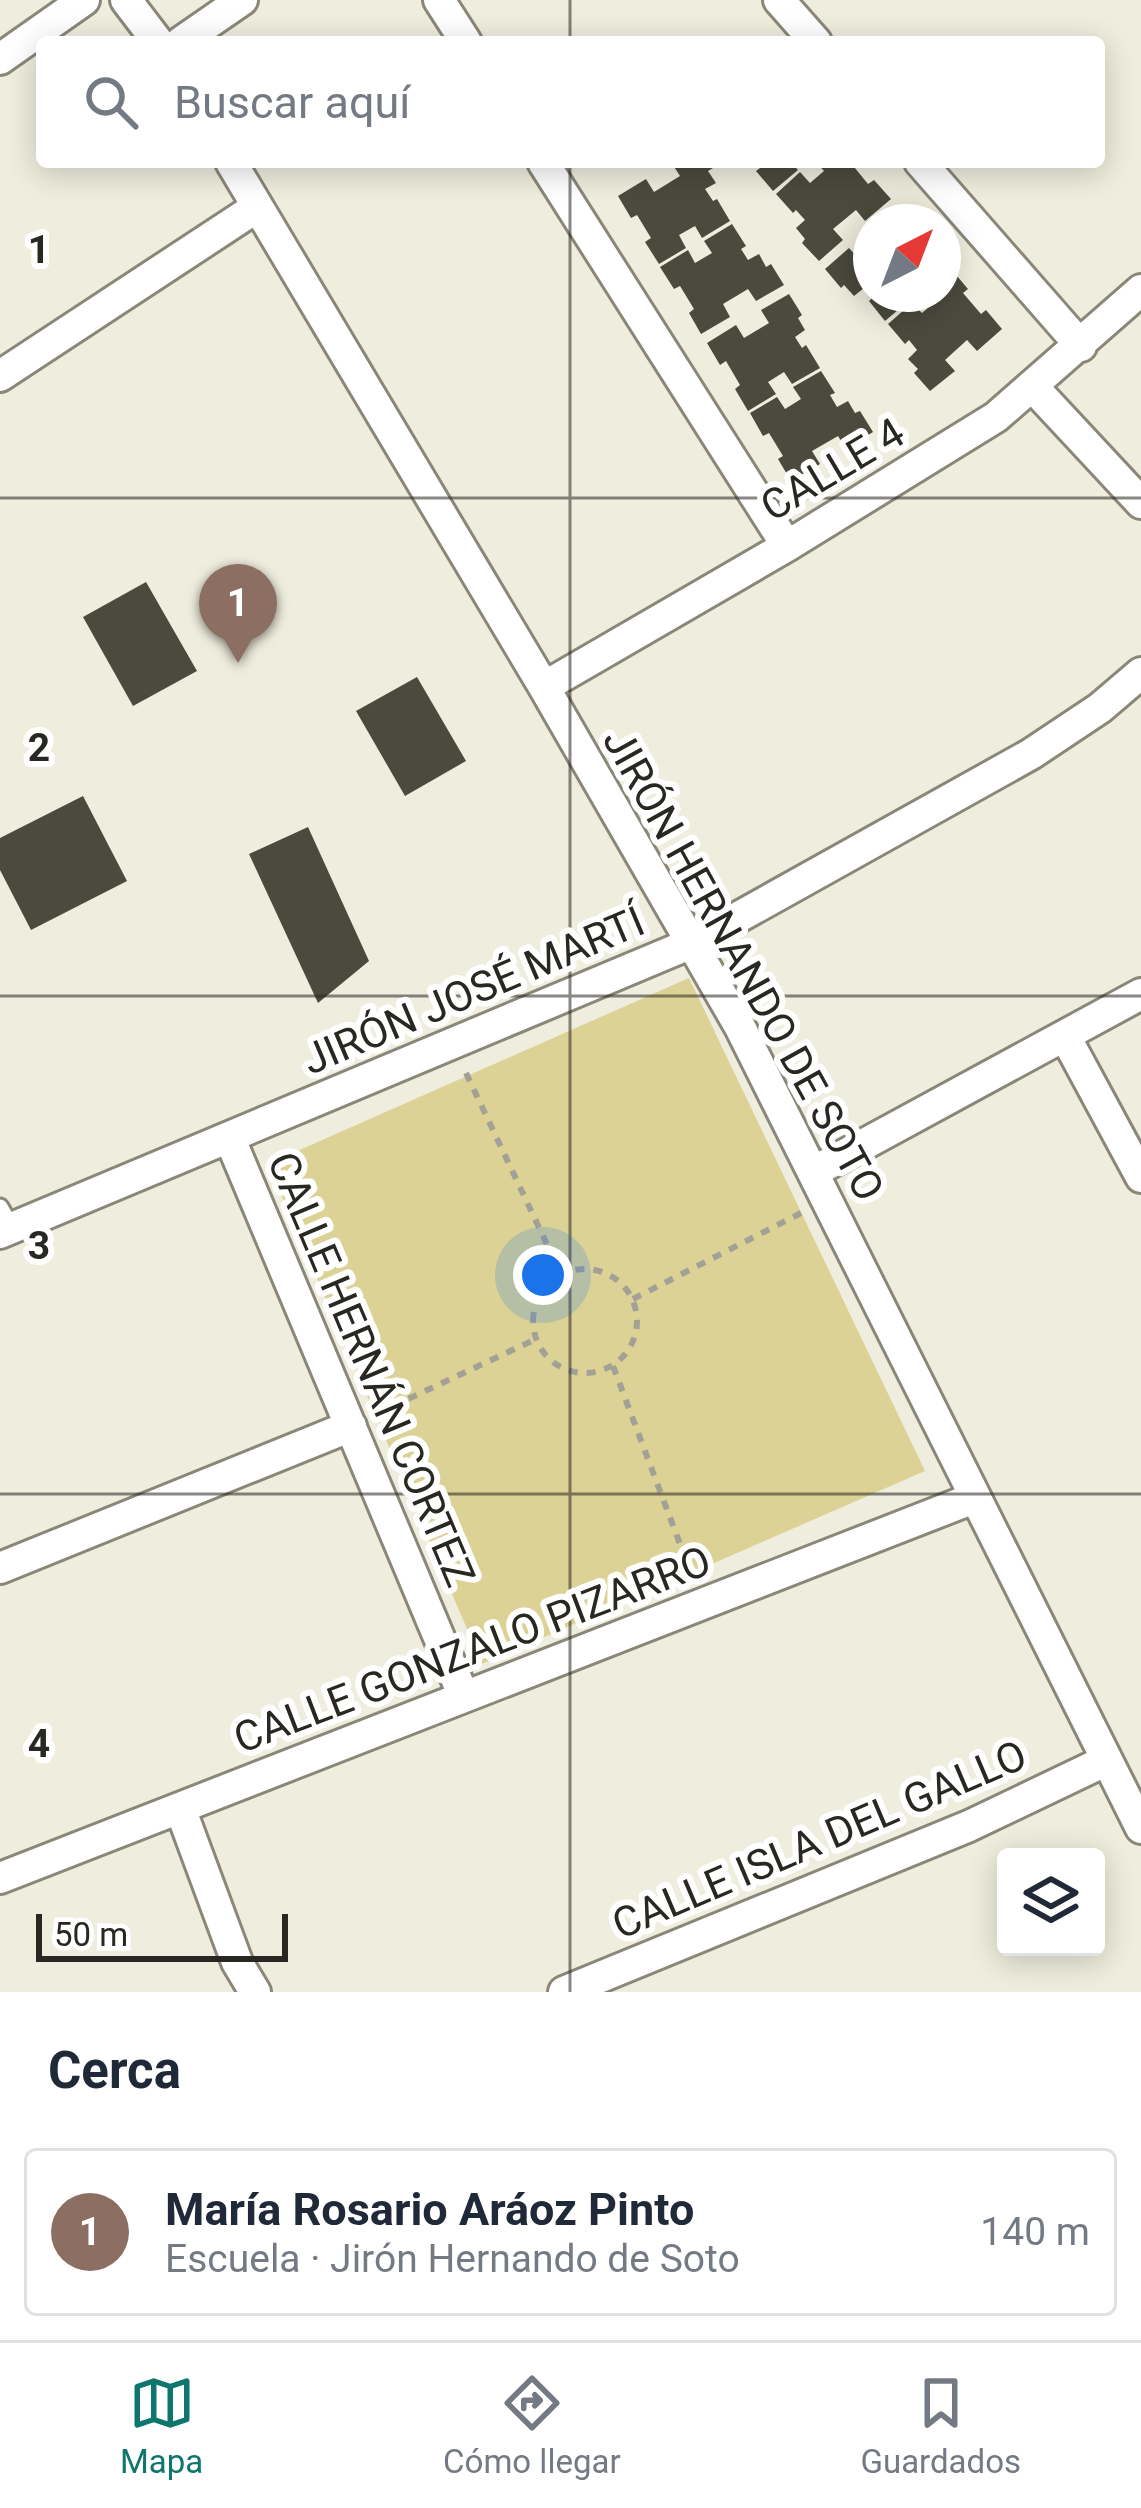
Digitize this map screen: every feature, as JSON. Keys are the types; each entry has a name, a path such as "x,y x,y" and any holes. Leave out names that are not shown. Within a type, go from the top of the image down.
{"street":[{"path":"0,59 84,0"},
{"path":"126,0 153,36"},
{"path":"190,36 242,0"},
{"path":"440,0 462,36"},
{"path":"779,0 811,36"},
{"name":"JIRÓN HERNANDO DE SOTO","path":"234,168 692,943 821,1185 1141,1828"},
{"path":"547,168 788,546"},
{"path":"925,168 1081,346"},
{"path":"0,376 257,207"},
{"name":"CALLE 4","path":"544,686 788,546 996,417 1141,290"},
{"path":"1033,387 1141,503"},
{"name":"JIRÓN JOSÉ MARTÍ","path":"4,1223 230,1139 692,943 1031,754 1100,708 1141,673"},
{"path":"821,1185 1141,994"},
{"path":"1066,1038 1141,1177"},
{"name":"CALLE HERNÁN CORTEZ","path":"230,1139 464,1697"},
{"path":"0,1568 350,1426"},
{"name":"CALLE GONZALO PIZARRO","path":"0,1878 974,1498"},
{"name":"CALLE ISLA DEL GALLO","path":"564,1992 621,1982 1106,1761"},
{"path":"180,1808 237,1962 255,1992"}],"path":[{"path":"452,1042 561,1274"},
{"path":"633,1299 821,1185"},
{"path":"578,1269 610,1274 633,1299 638,1329 634,1344 613,1366 598,1372 568,1371 543,1353 536,1340 534,1309 539,1295 561,1274 578,1269"},
{"path":"350,1426 536,1340"},
{"path":"613,1366 703,1604"}],"shaded area":[{"path":"689,978 925,1471 482,1664 268,1164"}],"building":[{"path":"675,168 713,168 708,171 716,183 705,189 730,221 702,238 695,226 679,235 686,248 659,264 645,242 651,238 618,196 646,179 654,192 680,176"},
{"path":"760,168 798,170 773,191 756,171"},
{"path":"821,168 855,168 868,184 874,180 891,199 885,204 853,204 853,212 833,229 843,240 819,261 802,243 805,239 796,228 805,220 776,194 800,172 810,183 824,171"},
{"path":"732,224 746,246 741,249 748,260 759,254 784,285 756,301 748,289 723,304 730,317 701,334 689,313 694,309 680,286 674,289 660,267 688,250 695,263 712,253 704,241"},
{"path":"849,248 853,252 853,295 844,285 841,288 825,269"},
{"path":"961,281 968,289 963,293 1002,329 977,351 967,340 945,360 955,371 930,391 908,359 917,350 888,324 902,312 961,312"},
{"path":"789,294 805,330 795,337 820,368 792,384 784,372 768,382 776,394 748,411 726,361 720,365 707,343 736,325 744,338 769,323 761,310"},
{"path":"821,371 835,393 830,395 837,407 848,401 873,432 846,449 838,436 812,451 820,464 791,481 778,459 783,456 769,433 763,436 750,413 777,397 785,409 801,399 793,387"},
{"path":"146,582 197,671 133,706 83,617"},
{"path":"417,677 466,761 405,796 356,711"},
{"path":"83,796 127,881 31,930 0,870 0,838"},
{"path":"308,827 369,961 318,1003 249,854"}],"place":[{"name":"María Rosario Aráoz Pinto","path":"238,663"}]}
